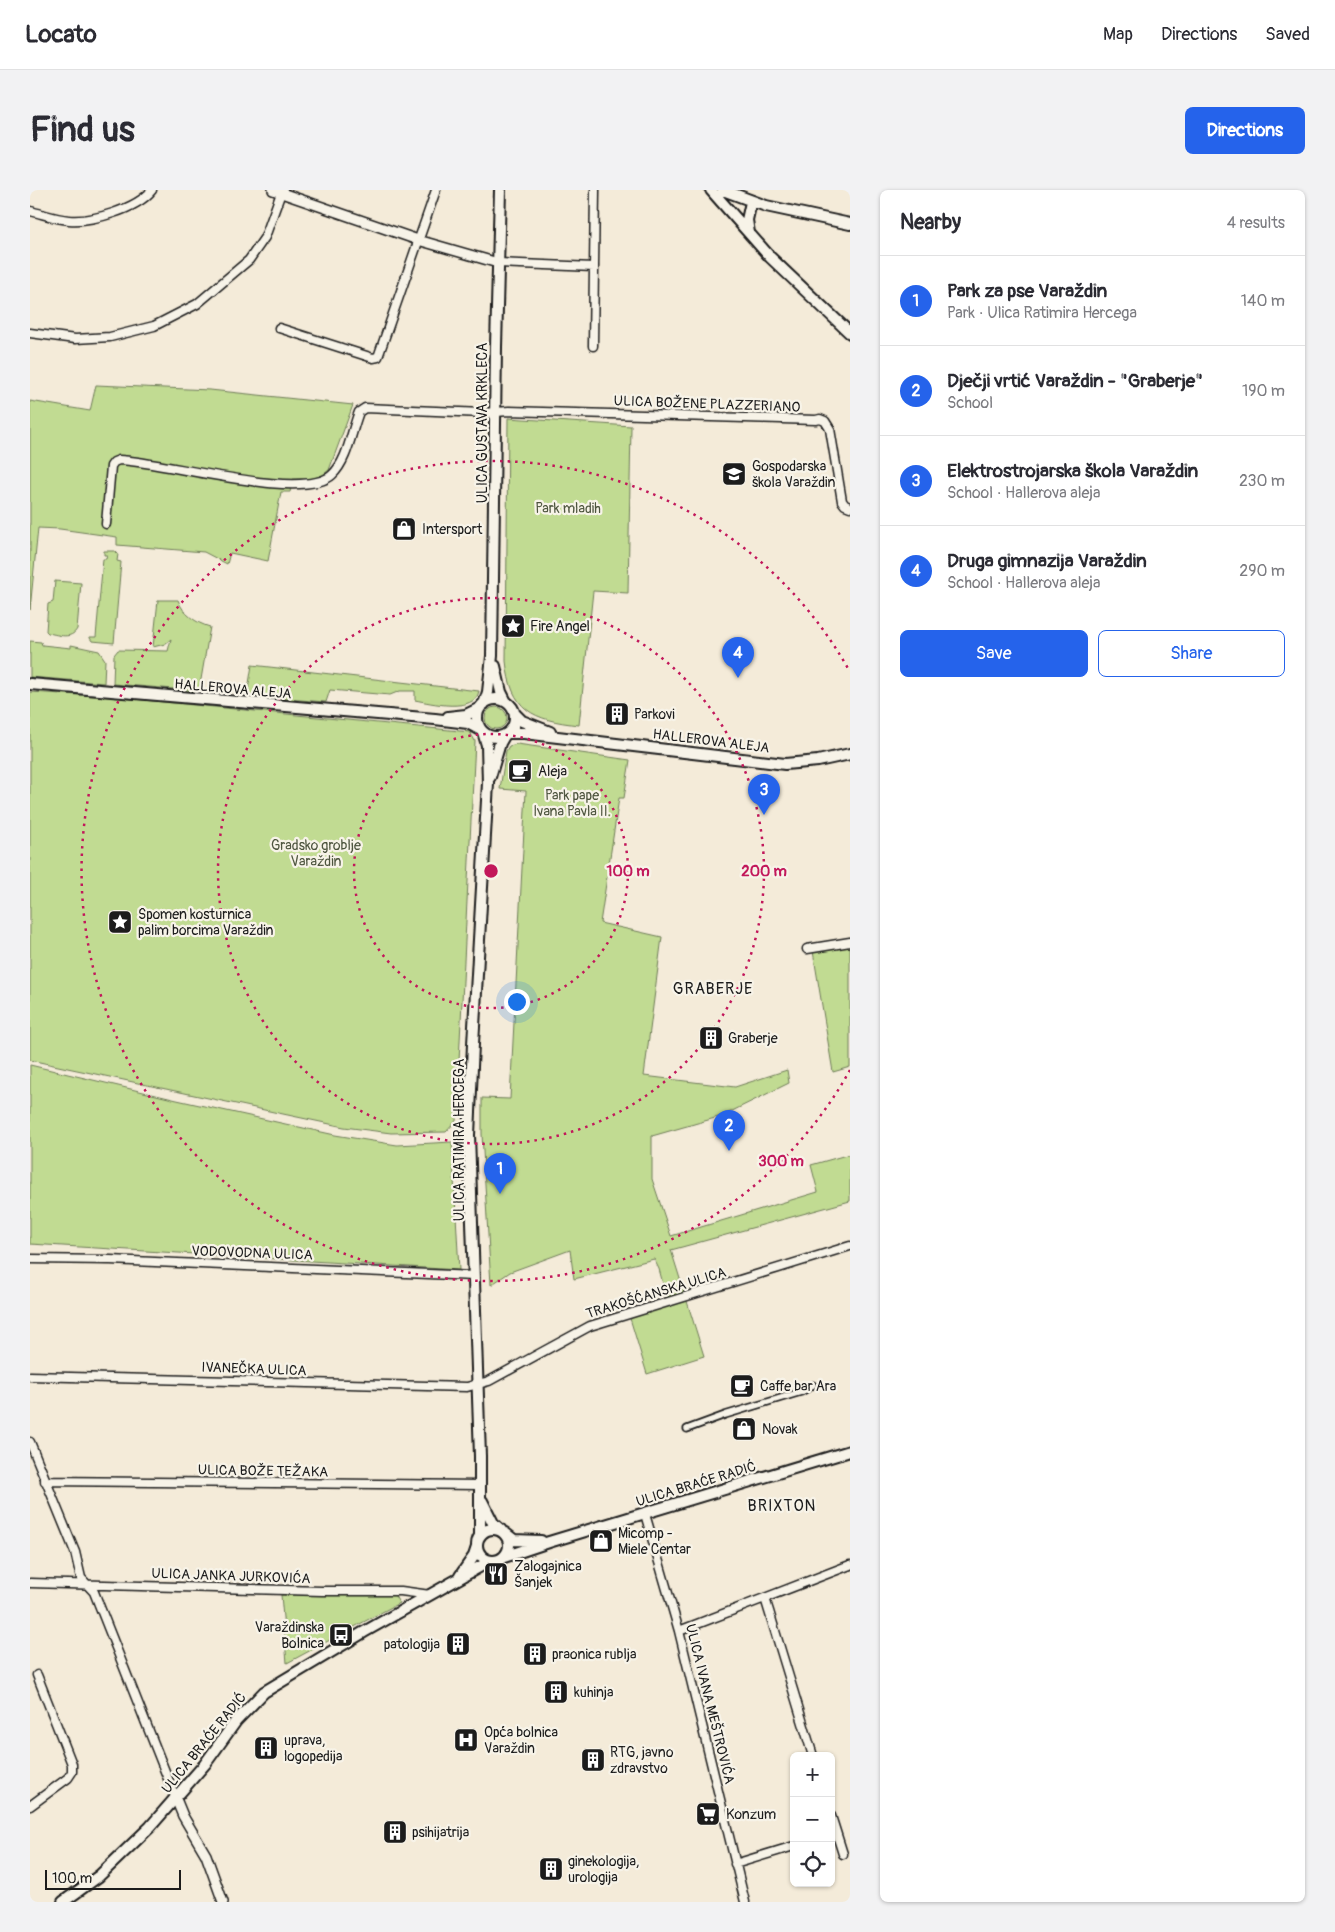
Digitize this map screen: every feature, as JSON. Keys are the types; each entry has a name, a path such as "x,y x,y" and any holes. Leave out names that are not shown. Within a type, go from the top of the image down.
{"main road":[{"name":"ULICA GUSTAVA KRKLECA","path":"482,706 488,692 492,656 500,190"},
{"path":"711,190 779,266 850,334"},
{"path":"723,190 751,202 850,224"},
{"path":"750,234 747,220 751,202"},
{"name":"ULICA GUSTAVA KRKLECA","path":"492,656 501,692 506,702"},
{"name":"HALLEROVA ALEJA","path":"30,684 434,719 468,724 482,731"},
{"path":"495,700 506,702 515,714 514,725 506,735 493,737 482,731 477,719 482,706 495,700"},
{"name":"HALLEROVA ALEJA","path":"434,719 466,715 482,706"},
{"name":"HALLEROVA ALEJA","path":"515,714 527,723 568,738"},
{"name":"ULICA RATIMIRA HERCEGA","path":"480,1534 481,1498 470,1109 488,783 487,746 482,731"},
{"name":"HALLEROVA ALEJA","path":"506,735 524,733 784,764 818,761 850,754"},
{"name":"ULICA RATIMIRA HERCEGA","path":"488,783 500,743 506,735"},
{"name":"ULICA BRAĆE RADIĆ","path":"504,1557 850,1451"},
{"name":"ULICA RATIMIRA HERCEGA","path":"481,1498 493,1523 503,1532"},
{"path":"492,1528 503,1532 508,1538 509,1548 504,1557 490,1561 481,1556 477,1547 480,1534 492,1528"},
{"name":"ULICA BRAĆE RADIĆ","path":"503,1532 514,1540 549,1542"},
{"name":"ULICA BRAĆE RADIĆ","path":"460,1576 474,1556 477,1547"},
{"name":"ULICA BRAĆE RADIĆ","path":"63,1902 105,1871 130,1848 176,1799 205,1764 236,1721 264,1692 460,1576 472,1572 490,1561"}],"street":[{"path":"30,211 70,220 102,216 129,208 146,197 152,190"},
{"path":"279,328 373,358 378,357 436,190"},
{"path":"593,346 595,190"},
{"path":"30,333 75,339 110,337 154,326 197,304 250,260 265,237 279,191 418,240 498,264 594,266"},
{"name":"ULICA BOŽENE PLAZZERIANO","path":"106,524 114,462 119,460 278,484 314,484 326,480 340,465 357,416 365,408 483,413 509,411 820,419 825,421 830,429 842,501 845,506 850,507"},
{"path":"807,949 850,942"},
{"name":"TRAKOŠĆANSKA ULICA","path":"477,1386 490,1381 590,1326 850,1246"},
{"name":"VODOVODNA ULICA","path":"30,1259 110,1260 474,1276"},
{"name":"IVANEČKA ULICA","path":"30,1376 477,1386"},
{"path":"687,1429 725,1415 801,1392 813,1385"},
{"path":"30,1442 75,1552 81,1578 94,1592 183,1816 206,1855 223,1902"},
{"name":"ULICA BOŽE TEŽAKA","path":"45,1481 480,1485"},
{"name":"ULICA IVANA MEŠTROVIĆA","path":"645,1514 665,1577 679,1631 719,1788 745,1902"},
{"path":"679,1631 850,1565"},
{"name":"ULICA JANKA JURKOVIĆA","path":"30,1583 322,1591 401,1591 430,1595"},
{"path":"766,1598 812,1752"},
{"path":"30,1806 68,1778 72,1772 72,1764 36,1674"},
{"path":"835,1835 843,1854"},
{"path":"735,1864 790,1847"}],"green space":[{"path":"96,385 210,390 353,405 329,470 317,477 293,479 290,492 281,492 268,561 230,553 227,564 204,552 117,545 117,537 38,528 30,610 30,401 90,411"},
{"name":"Park mladih","path":"508,418 631,426 628,593 593,591 579,725 548,720 527,710 513,691 509,678 506,661"},
{"path":"104,551 115,551 118,554 117,561 121,562 114,643 92,641 90,638 96,637 103,559 106,559 107,555 104,555"},
{"path":"55,581 81,583 77,629 68,636 56,635 46,631 48,604 53,602"},
{"path":"158,600 178,600 183,610 191,617 210,627 199,691 113,684 114,655 118,650 168,651 171,639 165,644 153,647"},
{"path":"30,641 41,642 42,645 71,648 71,645 99,651 105,660 104,683 30,677"},
{"path":"252,665 479,691 476,698 469,703 461,705 441,705 415,700 415,691 400,691 390,695 330,690 326,702 247,696"},
{"name":"Gradsko groblje Varaždin","path":"30,692 112,697 470,732 475,741 456,1121 446,1132 391,1133 344,1127 30,1060"},
{"path":"496,707 504,710 507,718 504,726 496,729 488,726 485,718 488,710"},
{"name":"Park pape Ivana Pavla II.","path":"517,744 630,760 624,798 619,798 600,923 662,937 644,1076 735,1087 787,1070 789,1083 722,1116 652,1136 652,1179 671,1236 818,1192 811,1165 850,1154 850,1201 671,1250 704,1356 647,1374 629,1315 668,1302 659,1269 654,1259 574,1279 570,1250 510,1272 491,1285 482,1134 482,1098 510,1099 526,791 500,789 506,751 509,746"},
{"path":"850,945 850,1067 833,1072 813,951"},
{"path":"30,1065 335,1135 397,1145 452,1142 459,1270 30,1244"},
{"path":"394,1594 399,1603 287,1663 281,1595"}],"place":[{"name":"Gospodarska škola Varaždin","path":"734,474"},
{"name":"Intersport","path":"404,529"},
{"name":"Fire Angel","path":"513,626"},
{"name":"Druga gimnazija Varaždin","path":"738,678"},
{"name":"Parkovi","path":"617,714"},
{"name":"Aleja","path":"520,771"},
{"name":"Elektrostrojarska škola Varaždin","path":"764,815"},
{"name":"Spomen kosturnica palim borcima Varaždin","path":"120,922"},
{"name":"Graberje","path":"711,1038"},
{"name":"Dječji vrtić Varaždin - \"Graberje\"","path":"729,1151"},
{"name":"Park za pse Varaždin","path":"500,1194"},
{"name":"Caffe bar Ara","path":"742,1386"},
{"name":"Novak","path":"744,1429"},
{"name":"Micomp - Miele Centar","path":"601,1541"},
{"name":"Zalogajnica Šanjek","path":"496,1574"},
{"name":"Varaždinska Bolnica","path":"341,1635"},
{"name":"patologija","path":"458,1644"},
{"name":"praonica rublja","path":"535,1654"},
{"name":"kuhinja","path":"556,1692"},
{"name":"Opća bolnica Varaždin","path":"466,1740"},
{"name":"uprava, logopedija","path":"266,1748"},
{"name":"RTG, javno zdravstvo","path":"593,1760"},
{"name":"Konzum","path":"708,1814"},
{"name":"psihijatrija","path":"395,1832"},
{"name":"ginekologija, urologija","path":"551,1869"}],"district":[{"name":"GRABERJE","path":"713,989"},
{"name":"BRIXTON","path":"782,1506"}]}
